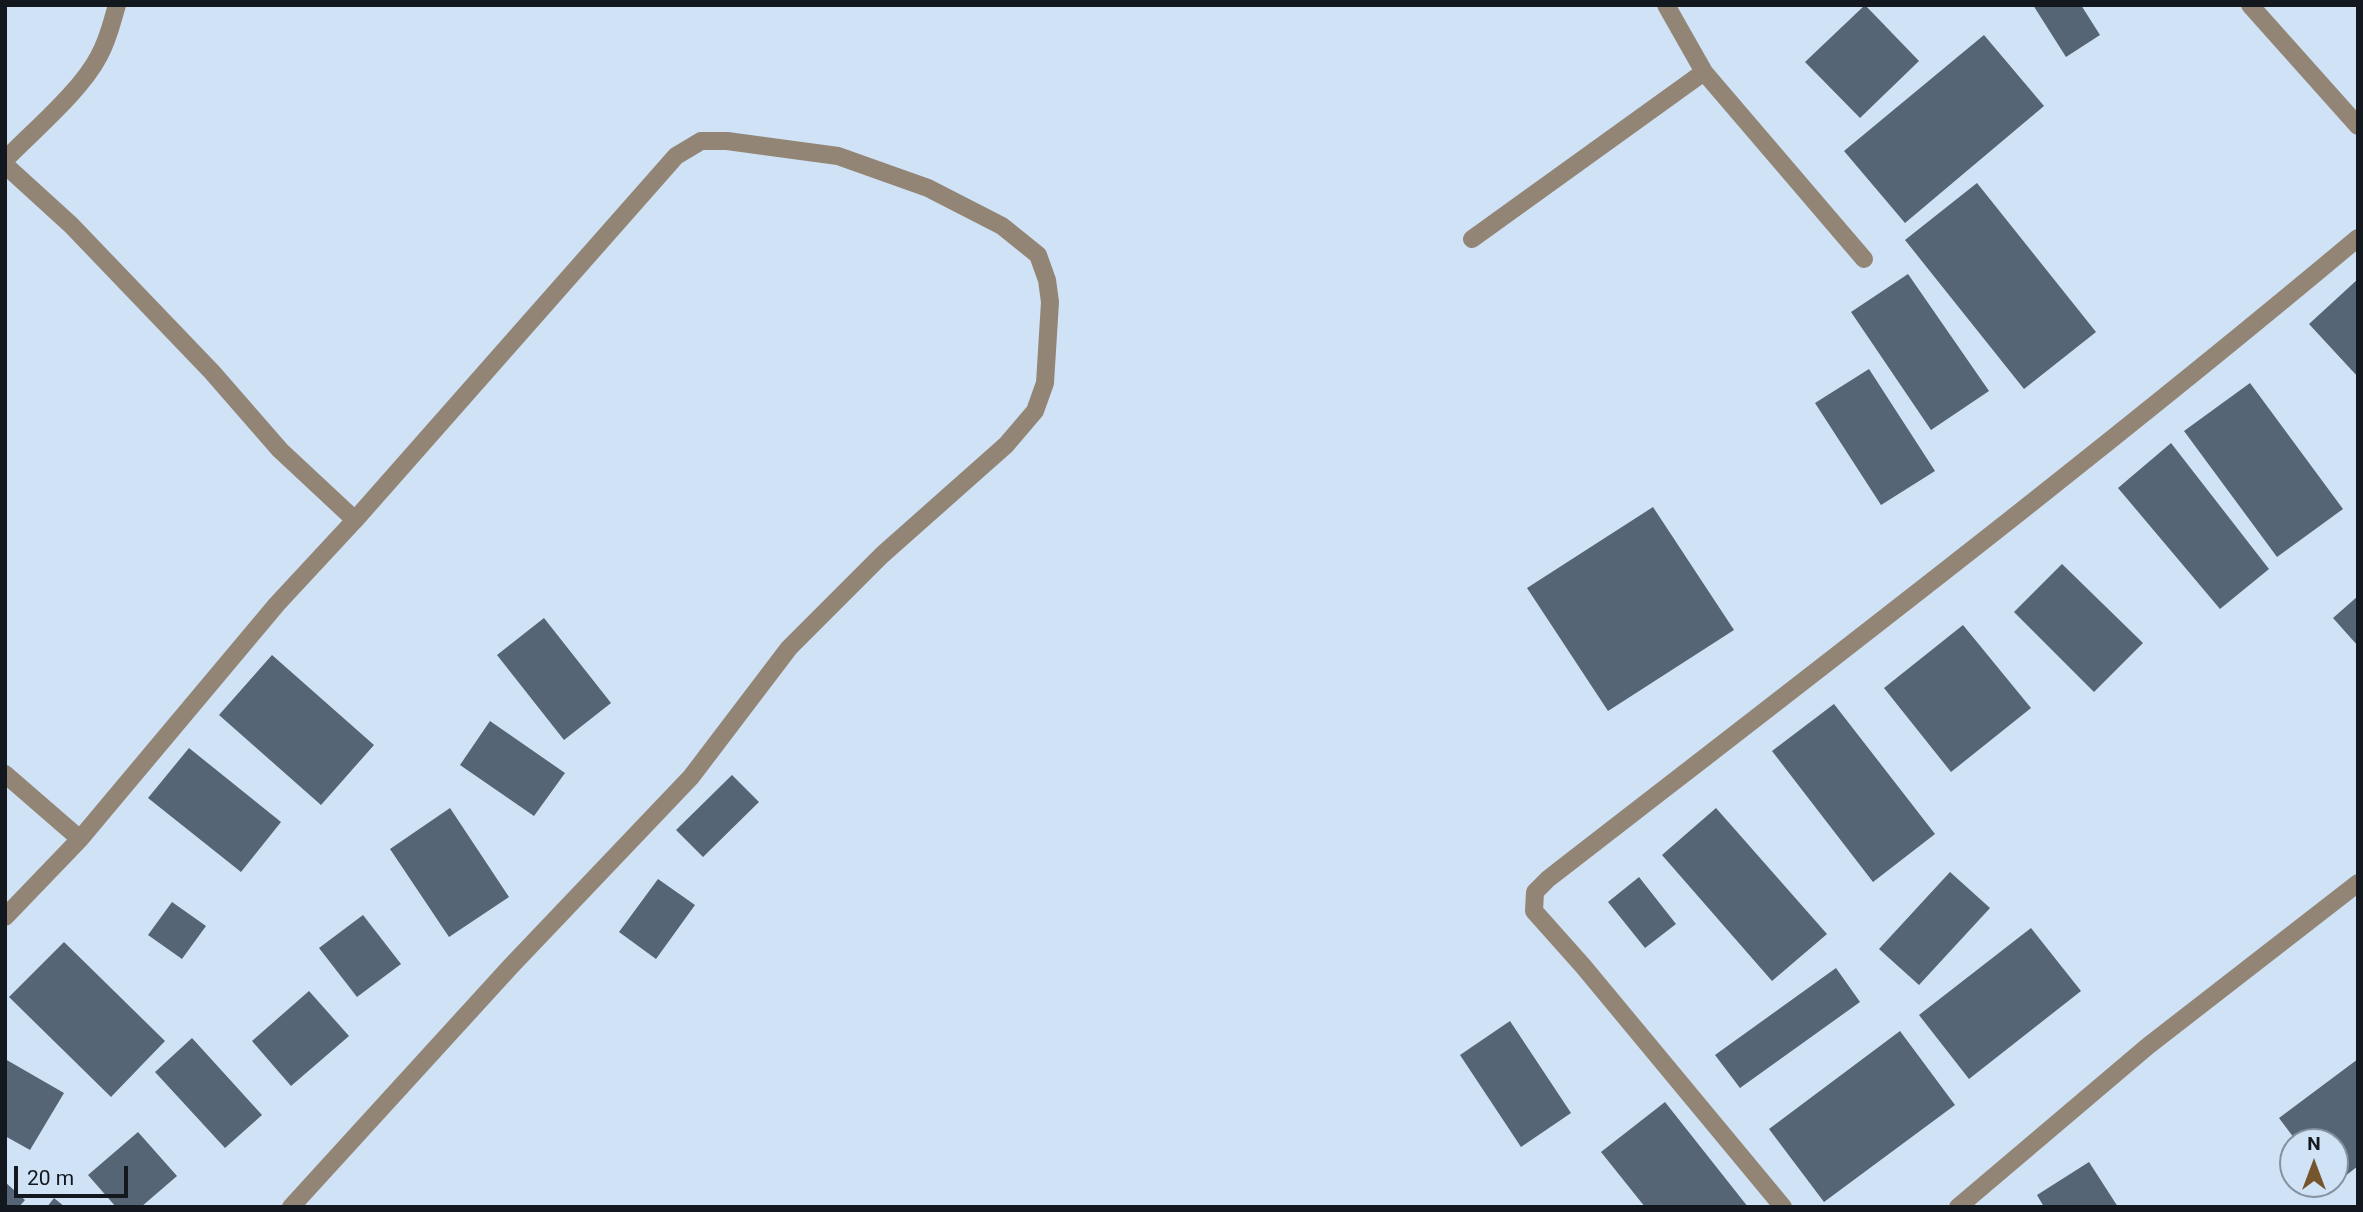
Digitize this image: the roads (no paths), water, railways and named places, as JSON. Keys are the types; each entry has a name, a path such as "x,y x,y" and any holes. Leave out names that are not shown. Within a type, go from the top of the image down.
{"street":[{"path":"117,5 99,57 83,81 5,163 71,225 212,372 280,450 355,520"},
{"path":"1666,5 1704,72 1864,259"},
{"path":"2250,5 2358,126"},
{"path":"1472,239 1704,72"},
{"path":"5,918 80,839 277,604 355,520 677,156 701,141 727,141 838,156 940,195 1002,226 1038,256 1051,302 1045,383 1035,411 1006,445 882,555 789,648 691,776 511,966 290,1207"},
{"path":"1783,1207 1534,911 1535,892 2215,358 2358,238"},
{"path":"5,774 80,839"},
{"path":"1958,1207 2148,1046 2358,883"}]}
